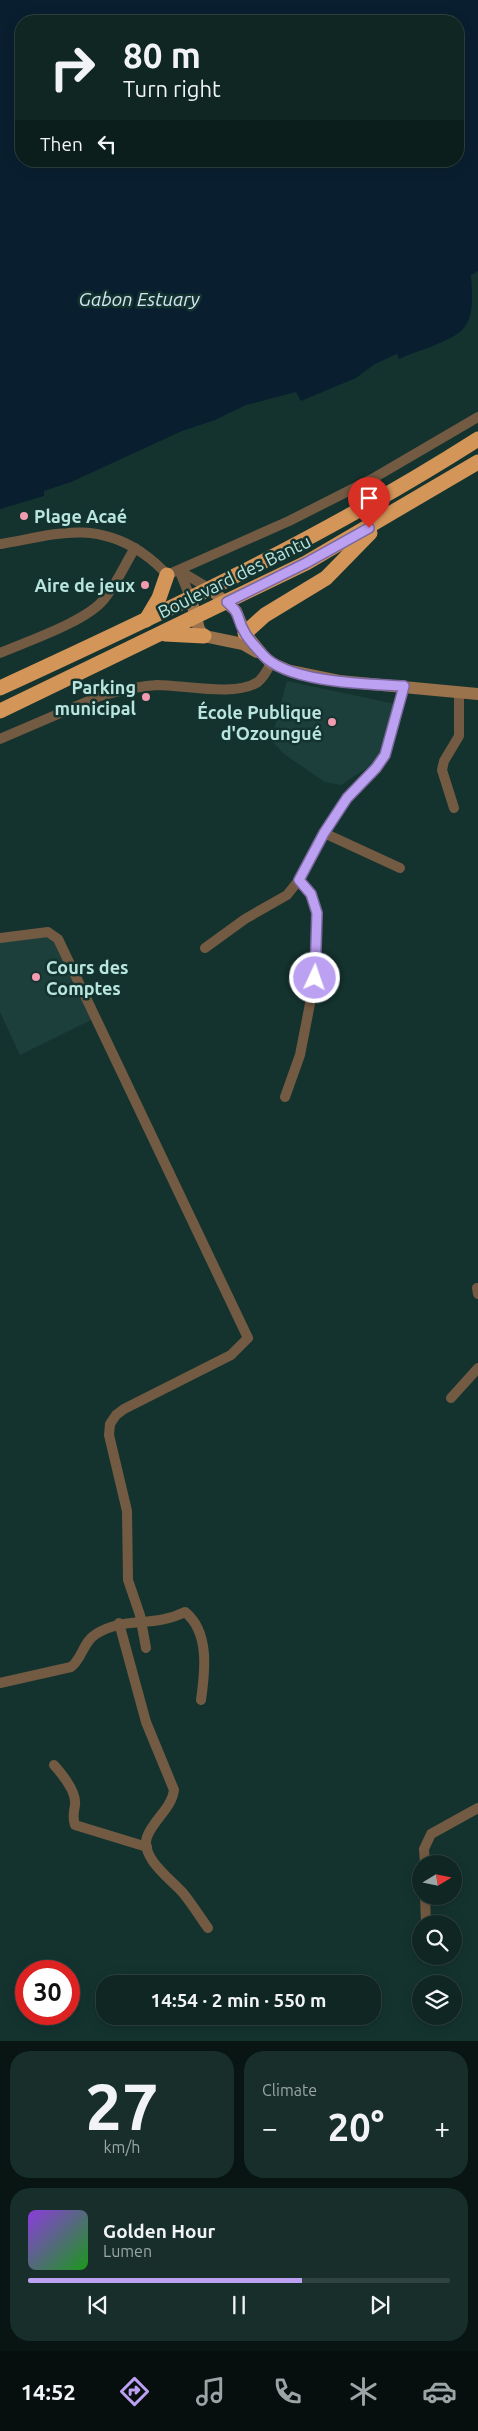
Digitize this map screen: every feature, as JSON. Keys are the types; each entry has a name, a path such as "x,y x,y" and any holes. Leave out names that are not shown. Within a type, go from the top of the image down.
{"highway":[{"name":"Boulevard des Bantu","path":"0,688 191,599 383,497 478,439"},
{"name":"Boulevard des Bantu","path":"0,711 196,618 306,563 384,519 478,462"},
{"path":"245,633 265,615 326,578 384,519"},
{"path":"146,620 174,573"},
{"path":"159,634 204,636"}],"street":[{"path":"174,573 194,562 276,528 372,479 478,417"},
{"path":"2,544 84,531 118,539 174,573 210,589 227,602 240,617 245,633 267,659"},
{"path":"0,653 80,618 97,607 106,598 134,548"},
{"path":"174,573 191,599 199,629 204,636 243,644 290,671 322,678 478,694"},
{"path":"0,739 100,696 117,691 156,686 232,689 245,686 258,681 267,659"},
{"path":"205,948 245,919 287,895 299,880 324,833 356,788 376,768 385,755 404,686"},
{"path":"454,808 442,770 444,761 459,736 459,692"},
{"path":"324,833 400,868"},
{"path":"285,1097 300,1055 315,978 317,913 311,894 299,880"},
{"path":"0,938 48,932 58,939 248,1338 231,1355 124,1409 116,1415 110,1424 110,1445 127,1511 128,1580 142,1623 146,1648"},
{"path":"451,1398 478,1368"},
{"path":"0,1683 71,1667 75,1664 88,1640 105,1628 119,1623 162,1621 185,1612 202,1638 205,1675 201,1700"},
{"path":"119,1623 146,1722 174,1790 165,1810 148,1835 147,1847 156,1865 184,1894 208,1928"},
{"path":"54,1765 61,1773 75,1801 73,1814 75,1825 147,1847"},
{"path":"424,1855 424,1849 431,1834 478,1808"}],"shaded area":[{"name":"École Publique d'Ozoungué","path":"287,681 395,704 376,762 341,785 325,782 284,754 271,740"},
{"name":"Cours des Comptes","path":"51,934 93,1019 20,1055 0,1012 0,942"}],"water":[{"name":"Gabon Estuary","path":"0,0 478,0 478,271 471,275 471,311 467,324 463,329 458,334 442,342 399,359 397,354 375,364 356,378 301,401 296,392 246,405 215,420 182,431 71,482 44,491 44,496 0,509"}],"place":[{"name":"Plage Acaé","path":"24,516"},
{"name":"Aire de jeux","path":"145,585"},
{"name":"Parking municipal","path":"146,697"},
{"name":"École Publique d'Ozoungué","path":"332,722"},
{"name":"Cours des Comptes","path":"36,977"}],"route":[{"path":"315,978 317,913 311,894 299,880 324,833 347,798 376,768 385,755 391,739 404,686 356,683 308,676 271,663 245,633 236,610 227,602 306,563 369,528"}]}
